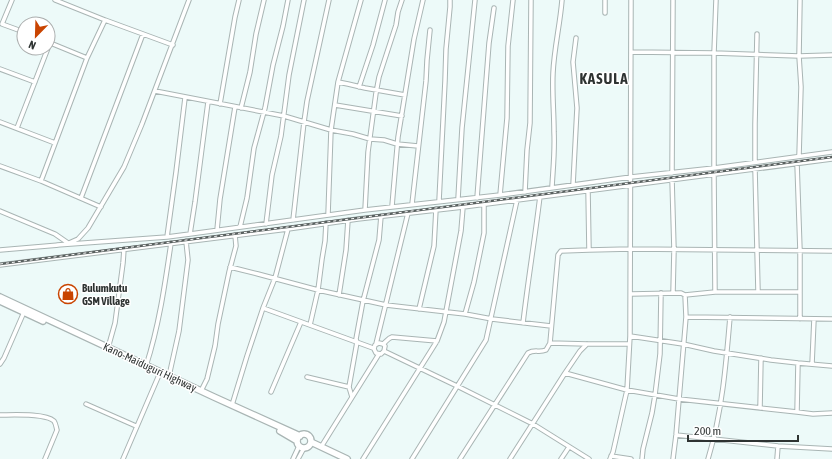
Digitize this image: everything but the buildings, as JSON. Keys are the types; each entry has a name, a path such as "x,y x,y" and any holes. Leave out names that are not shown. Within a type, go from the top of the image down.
{"highway":[{"name":"Kano-Maiduguri Highway","path":"0,296 213,398 232,405 303,443 339,459"},
{"name":"Kano-Maiduguri Highway","path":"0,301 159,375 213,398 303,443 321,447 346,459"}],"street":[{"path":"12,0 2,24 16,29"},
{"path":"57,0 104,20 173,45"},
{"path":"57,245 78,239 84,233 124,167 155,92 189,0"},
{"path":"220,104 239,0"},
{"path":"241,108 250,72 256,34 264,0"},
{"path":"240,227 247,198 254,148 288,0"},
{"path":"266,224 272,175 281,136 289,75 304,0"},
{"path":"293,220 307,101 329,0"},
{"path":"328,215 332,130 338,82 360,0"},
{"path":"359,87 373,45 385,0"},
{"path":"364,210 373,111 379,77 394,31 402,0"},
{"path":"392,206 397,144 414,39 423,0"},
{"path":"439,201 446,49 450,0"},
{"path":"458,199 462,128 475,0"},
{"path":"500,195 507,118 508,46 513,0"},
{"path":"525,192 530,123 531,0"},
{"path":"552,187 554,155 552,96 553,73 562,0"},
{"path":"605,0 605,13"},
{"path":"631,459 610,457 613,452 627,390 630,336 632,0"},
{"path":"672,172 673,0"},
{"path":"714,168 714,53 716,0"},
{"path":"800,0 800,156"},
{"path":"477,198 489,44 494,8"},
{"path":"41,181 104,20"},
{"path":"412,204 426,81 430,30"},
{"path":"81,198 143,34"},
{"path":"755,162 757,34"},
{"path":"573,185 577,108 573,62 576,38"},
{"path":"56,45 88,58"},
{"path":"632,52 799,56 832,55"},
{"path":"17,128 45,56"},
{"path":"0,69 34,82"},
{"path":"338,82 405,95"},
{"path":"155,92 284,116 370,139 418,146"},
{"path":"167,237 185,98"},
{"path":"190,234 208,102"},
{"path":"335,105 402,116"},
{"path":"217,230 220,199 235,107"},
{"path":"0,122 55,143"},
{"path":"0,250 167,237 392,206 477,198 631,176 714,168 832,152"},
{"path":"0,265 832,159"},
{"path":"797,163 800,251 800,319"},
{"path":"0,166 41,181 100,207"},
{"path":"755,169 758,291"},
{"path":"714,175 715,292"},
{"path":"672,179 674,250 673,293"},
{"path":"588,190 589,250"},
{"path":"523,323 530,263 536,236 540,196"},
{"path":"412,459 486,340 492,319 517,200"},
{"path":"466,314 484,233 484,204"},
{"path":"363,459 437,341 446,312 461,232 463,207"},
{"path":"419,309 434,246 436,209"},
{"path":"0,211 55,234 68,243"},
{"path":"379,354 375,352 375,346 408,213"},
{"path":"352,397 349,387 357,342 356,339 363,301 379,240 381,216"},
{"path":"339,295 346,250 348,220"},
{"path":"310,325 318,290 326,223"},
{"path":"232,405 263,308 275,278 288,229"},
{"path":"201,391 207,379 215,346 218,324 236,246 235,235"},
{"path":"169,376 179,331 188,260 186,241"},
{"path":"146,366 153,347 171,243"},
{"path":"108,348 115,322 124,249"},
{"path":"460,459 528,353 546,350 550,343 550,326 558,255 561,251 832,251"},
{"path":"230,267 363,301 550,326"},
{"path":"631,294 680,293 685,295 715,292 800,292"},
{"path":"642,459 655,395 661,341 661,293"},
{"path":"673,459 686,317 685,295"},
{"path":"263,308 357,342 375,346 379,343 382,344 392,337 437,341"},
{"path":"0,364 24,312"},
{"path":"686,317 832,319"},
{"path":"708,459 714,439 720,404 730,317"},
{"path":"812,364 814,319"},
{"path":"271,392 301,322"},
{"path":"630,336 683,344 727,353 798,363 832,366"},
{"path":"550,343 629,344"},
{"path":"382,344 385,346 384,351"},
{"path":"510,459 580,351 587,344"},
{"path":"384,351 533,424 589,459"},
{"path":"321,447 379,354 384,351"},
{"path":"760,408 761,358"},
{"path":"797,412 798,363"},
{"path":"566,373 627,390 679,399 813,414 832,413"},
{"path":"123,459 159,375"},
{"path":"307,377 349,387"},
{"path":"86,404 136,426"},
{"path":"0,415 41,416 54,421 57,430 45,459"},
{"path":"676,435 778,446 832,449"},
{"path":"293,459 303,443"},
{"path":"298,459 303,443"},
{"path":"777,459 778,446"},
{"path":"561,459 569,447"}],"railway":[{"path":"0,264 832,157"}],"place":[{"name":"Bulumkutu GSM Village","path":"68,294"}],"district":[{"name":"KASULA","path":"604,79"}]}
